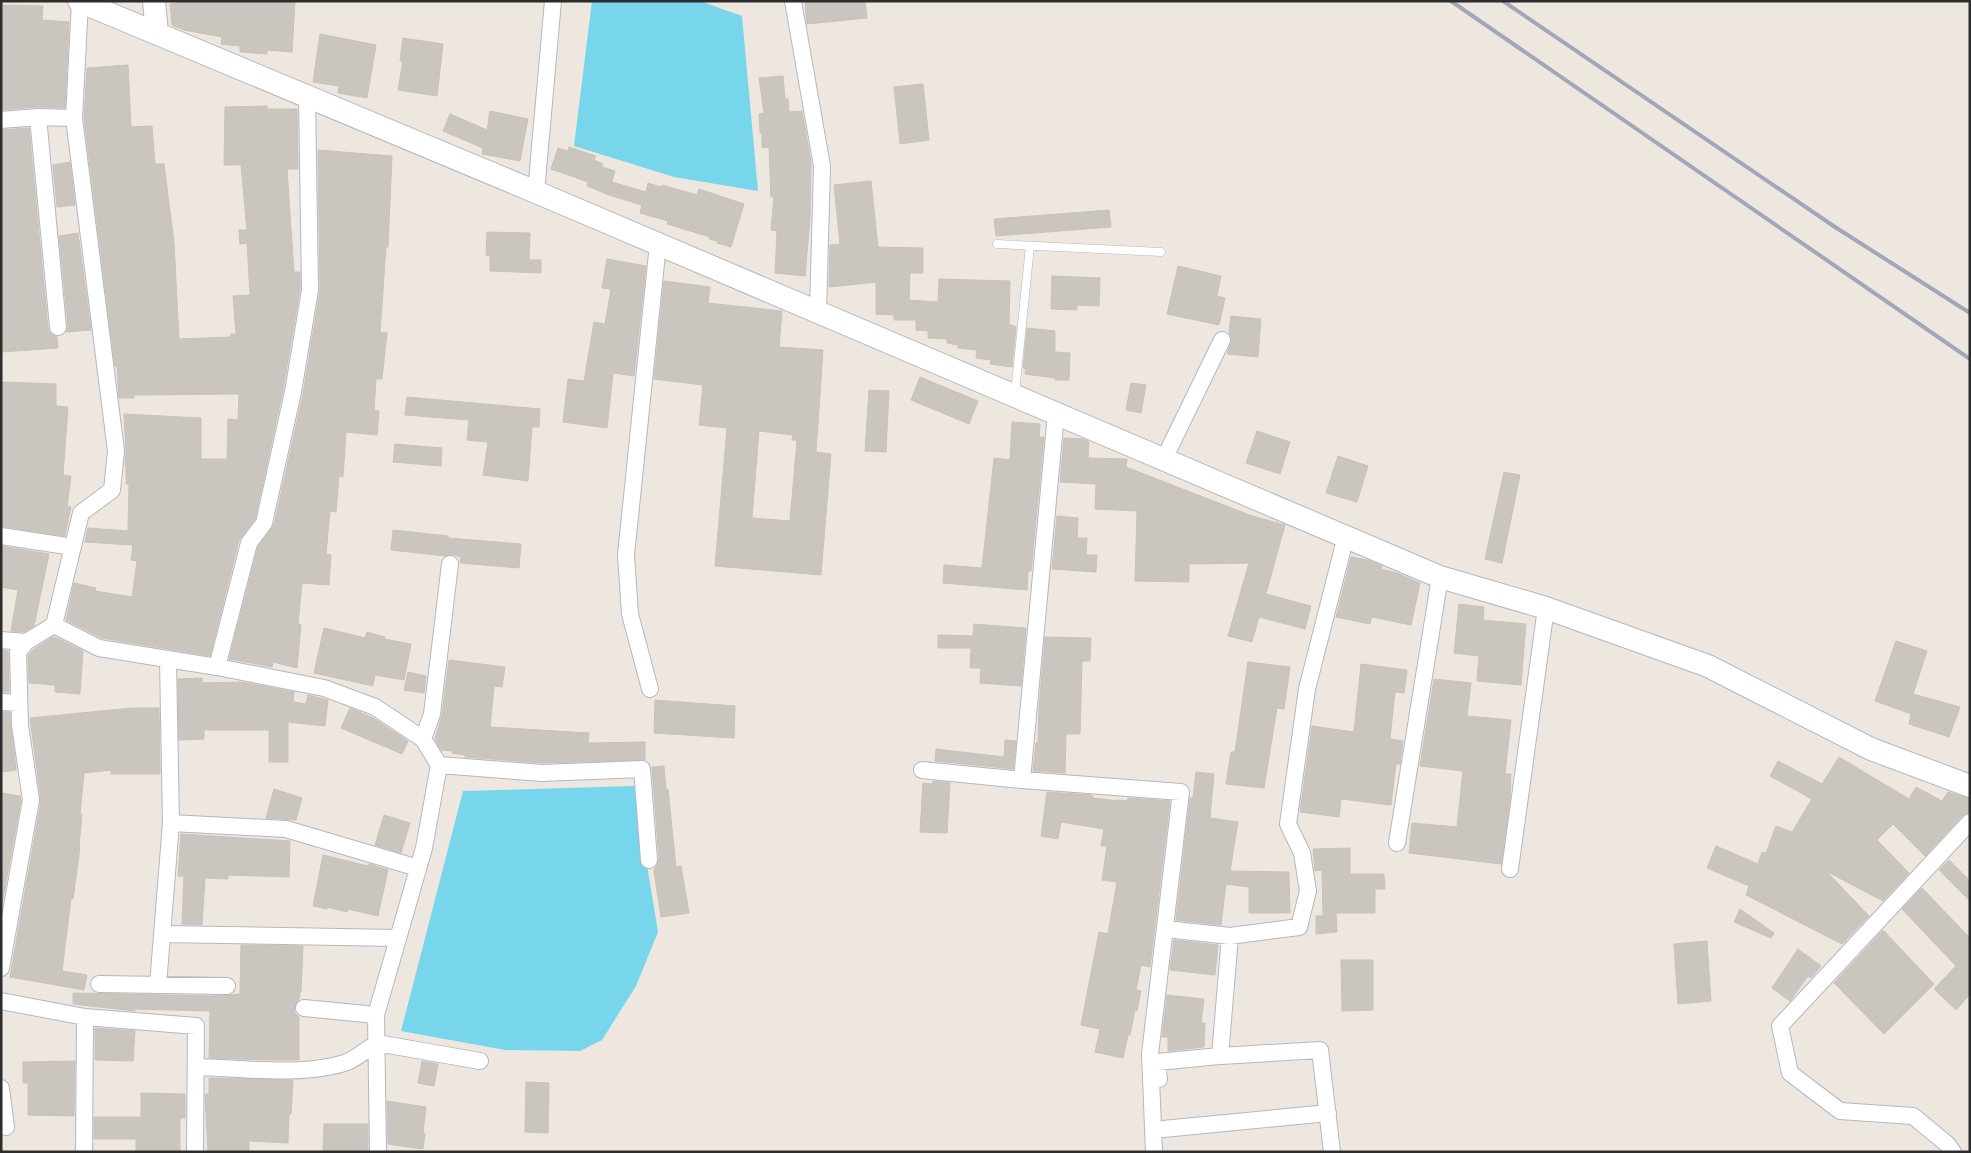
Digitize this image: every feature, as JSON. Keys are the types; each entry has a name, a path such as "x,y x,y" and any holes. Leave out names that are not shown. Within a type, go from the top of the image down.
{"main road":[{"path":"80,1 307,95 1440,577 1546,608 1708,666 1871,749 1970,786"},
{"path":"154,1 157,33"}],"street":[{"path":"1,968 4,940 31,800 20,725 18,652 26,642 54,625 81,513 112,490 116,451 74,118 80,1"},
{"path":"536,192 553,1"},
{"path":"793,1 822,166 818,312"},
{"path":"217,667 249,543 264,523 293,392 310,290 307,95"},
{"path":"1,120 38,117 74,118"},
{"path":"38,117 58,327"},
{"path":"650,689 630,614 626,554 658,244"},
{"path":"1164,459 1222,340"},
{"path":"1022,780 1056,414"},
{"path":"1,536 73,547"},
{"path":"1165,929 1230,936 1299,927 1308,891 1302,853 1288,824 1307,689 1346,536"},
{"path":"423,740 432,714 450,564"},
{"path":"1397,843 1440,577"},
{"path":"1510,869 1546,608"},
{"path":"54,625 99,648 217,667 324,688 375,707 423,740 439,765 424,848 376,1015 378,1152"},
{"path":"1,640 26,642"},
{"path":"158,985 171,823 168,660"},
{"path":"1,702 19,703"},
{"path":"439,765 542,773 642,769 649,860"},
{"path":"922,770 1022,780 1181,792 1150,1054 1154,1152"},
{"path":"1953,1152 1947,1144 1913,1116 1840,1112 1790,1073 1780,1026 1970,822"},
{"path":"171,823 286,829 418,868"},
{"path":"162,934 398,938"},
{"path":"1220,1056 1230,936"},
{"path":"99,984 227,986"},
{"path":"1,1001 85,1017 196,1026 195,1152"},
{"path":"304,1008 376,1015"},
{"path":"84,1152 85,1017"},
{"path":"196,1067 305,1070 326,1068 349,1061 377,1043 480,1061"},
{"path":"1164,1152 1157,1062 1320,1050 1332,1152"},
{"path":"1,1088 6,1127"},
{"path":"1162,1129 1328,1113"}],"lane":[{"path":"997,244 1161,252"},
{"path":"1015,396 1030,246"}],"water":[{"path":"592,1 700,1 742,16 758,191 674,177 574,146"},
{"path":"634,786 658,932 636,986 602,1040 580,1051 505,1050 401,1031 463,791"}],"building":[{"path":"192,1 295,1 292,52 267,50 267,54 240,52 240,46 221,44 222,37 184,30 172,25 170,4"},
{"path":"805,1 865,1 867,18 807,24"},
{"path":"1,5 43,6 42,20 69,22 65,108 37,107 1,110"},
{"path":"320,34 376,45 367,98 338,93 339,86 313,82"},
{"path":"403,38 443,44 437,96 398,90 403,61 400,61"},
{"path":"128,65 131,127 152,126 155,164 164,164 174,243 179,339 231,337 231,334 236,334 233,296 250,295 247,243 240,244 239,230 247,230 241,165 224,165 225,107 267,106 267,109 297,109 298,169 287,169 294,272 300,272 300,289 283,390 255,519 239,540 210,656 102,638 66,620 74,583 96,588 95,591 132,597 137,561 131,560 133,545 85,542 88,528 128,531 129,484 126,484 124,414 201,418 201,459 227,459 228,419 238,420 239,394 134,395 134,398 119,398 117,366 115,366 84,118 87,68"},
{"path":"783,76 785,99 788,99 789,112 802,111 811,162 810,218 805,276 775,273 777,231 771,230 774,197 771,197 769,147 762,148 762,133 760,133 759,114 764,113 759,78"},
{"path":"923,84 929,140 900,144 894,87"},
{"path":"490,111 528,119 520,161 482,154 483,148 443,131 450,114 487,130"},
{"path":"29,128 48,328 50,333 57,337 58,348 1,352 1,130"},
{"path":"569,147 596,156 594,160 603,164 602,167 615,171 612,182 646,192 648,183 697,195 699,189 744,204 731,247 717,243 717,241 709,239 710,237 667,224 668,221 640,213 642,205 609,195 587,186 588,182 551,169 558,148 568,151"},
{"path":"318,150 392,156 388,247 386,247 380,332 387,333 382,379 376,379 374,410 379,411 377,435 346,432 343,477 339,476 336,512 330,511 326,554 331,555 329,585 302,583 298,624 301,625 297,668 273,662 272,667 229,659 258,547 274,525 303,394 320,290"},
{"path":"70,162 75,205 57,207 53,165"},
{"path":"871,181 878,247 923,248 923,273 910,273 909,300 938,302 939,279 1010,281 1009,324 1016,327 1012,367 990,364 991,360 976,358 977,350 958,348 958,345 947,343 947,339 928,338 928,331 916,330 916,320 894,320 894,315 876,314 876,282 829,287 830,245 840,244 834,185"},
{"path":"1109,210 1111,227 996,236 994,219"},
{"path":"487,232 530,233 529,260 541,260 541,273 490,271 490,256 486,255"},
{"path":"78,233 91,330 66,332 68,326 59,236"},
{"path":"607,259 646,266 634,376 613,373 607,428 563,422 568,379 584,381 594,322 605,324 611,289 602,288"},
{"path":"1178,266 1221,276 1217,296 1225,298 1219,325 1167,314"},
{"path":"1052,276 1100,278 1099,306 1077,305 1077,310 1051,309"},
{"path":"664,281 710,287 708,303 782,311 779,347 823,350 816,452 831,454 821,575 715,566 727,428 699,425 703,385 654,379","holes":["759,431 793,435 792,440 797,440 790,521 752,518"]},
{"path":"1231,316 1261,319 1258,357 1227,354 1232,340 1229,333"},
{"path":"1027,328 1055,331 1055,352 1070,353 1069,380 1055,380 1055,378 1025,374 1026,369 1023,368"},
{"path":"920,377 978,401 969,424 911,400"},
{"path":"1,382 56,384 56,406 68,407 63,475 71,476 67,506 71,507 65,536 1,526"},
{"path":"1131,383 1146,385 1141,413 1126,410"},
{"path":"869,390 889,391 886,452 865,451"},
{"path":"407,397 540,409 539,427 532,427 528,481 483,475 488,442 467,440 469,420 405,415"},
{"path":"1012,422 1040,424 1039,437 1044,437 1031,571 1028,571 1027,590 943,583 944,565 982,568 994,458 1010,460"},
{"path":"1257,431 1290,442 1280,474 1246,463"},
{"path":"1064,438 1083,439 1089,442 1088,458 1127,459 1126,467 1252,516 1285,525 1266,594 1311,606 1305,629 1259,617 1252,642 1228,636 1249,563 1189,564 1189,582 1135,581 1137,511 1095,509 1096,484 1060,482"},
{"path":"395,444 442,448 441,466 393,462"},
{"path":"1338,456 1368,466 1357,502 1326,493"},
{"path":"1504,472 1520,475 1502,563 1485,559"},
{"path":"1057,516 1078,518 1077,538 1087,538 1086,555 1097,555 1096,572 1052,569"},
{"path":"393,530 448,536 448,538 521,544 519,568 460,563 461,557 452,554 445,556 391,550"},
{"path":"1,546 49,554 34,626 24,632 11,631 18,590 1,587"},
{"path":"1351,557 1367,560 1382,566 1381,569 1397,573 1420,583 1411,625 1372,617 1370,624 1336,617"},
{"path":"1459,604 1484,607 1483,620 1526,624 1521,685 1477,681 1479,656 1454,653"},
{"path":"974,624 1026,628 1021,686 980,683 981,668 970,668 971,648 938,648 938,635 973,636"},
{"path":"324,628 365,638 367,632 385,637 384,639 411,644 404,680 375,675 373,686 314,673"},
{"path":"53,637 83,651 80,694 55,692 55,685 29,683 28,655"},
{"path":"1045,637 1091,638 1090,661 1082,661 1080,734 1066,734 1065,773 1033,771 1036,743 1038,743"},
{"path":"1896,641 1927,651 1913,694 1960,707 1949,737 1909,724 1911,714 1875,701"},
{"path":"1,650 8,651 9,692 1,692"},
{"path":"449,660 505,667 502,687 494,686 490,727 589,733 588,743 645,742 645,760 542,763 465,757 465,755 452,753 452,751 441,750 435,739 442,715"},
{"path":"1248,662 1290,667 1284,709 1277,708 1264,788 1226,784 1231,752 1235,752"},
{"path":"1361,664 1407,670 1404,693 1395,692 1390,739 1403,741 1400,764 1396,764 1391,805 1341,799 1339,817 1300,812 1312,726 1354,732"},
{"path":"408,672 426,676 424,693 404,690"},
{"path":"202,678 202,683 242,682 294,692 293,702 306,704 308,695 328,700 325,726 288,722 288,762 269,762 269,730 204,730 204,739 179,740 178,679"},
{"path":"1434,679 1471,683 1467,716 1511,720 1505,774 1511,774 1510,799 1501,864 1409,853 1412,823 1457,827 1463,771 1420,766"},
{"path":"655,700 735,706 734,738 654,733"},
{"path":"132,708 159,708 160,774 111,774 111,770 84,773 80,814 82,814 80,847 73,899 71,898 62,971 87,975 84,990 10,977 41,801 30,718"},
{"path":"350,708 373,718 408,741 402,754 341,728"},
{"path":"1,712 10,712 16,770 1,772"},
{"path":"1005,740 1016,741 1013,769 935,761 936,749 1004,757"},
{"path":"1839,757 1909,799 1916,787 1942,801 1948,792 1970,799 1970,812 1963,815 1925,856 1893,824 1877,840 1909,873 1883,901 1826,871 1869,916 1842,944 1746,895 1749,886 1707,868 1716,846 1758,864 1762,852 1766,853 1776,826 1792,832 1812,799 1770,776 1778,761 1822,784"},
{"path":"664,766 676,867 681,866 689,913 661,917 654,871 659,859 652,767"},
{"path":"1196,772 1214,774 1210,818 1238,822 1230,871 1289,872 1290,913 1249,913 1249,887 1226,884 1221,925 1176,920 1190,798 1193,798"},
{"path":"933,781 950,783 947,833 920,832 923,783 933,784"},
{"path":"274,789 302,798 296,820 266,818"},
{"path":"1047,792 1091,795 1093,798 1118,801 1127,801 1128,798 1170,801 1150,967 1141,965 1136,990 1141,991 1123,1058 1095,1052 1100,1029 1081,1025 1099,932 1108,934 1117,882 1102,880 1107,846 1101,846 1104,829 1061,822 1058,839 1041,836"},
{"path":"1,793 20,796 21,800 1,910"},
{"path":"384,815 410,823 401,853 375,845"},
{"path":"181,834 290,841 289,877 228,875 228,879 205,878 202,925 182,924 184,876 178,876"},
{"path":"1350,848 1350,874 1384,874 1385,889 1375,889 1375,913 1336,913 1337,932 1316,934 1316,916 1323,916 1322,870 1315,871 1313,849"},
{"path":"323,855 368,866 369,864 388,870 378,916 348,909 347,912 313,906"},
{"path":"1949,860 1970,881 1970,901 1939,870"},
{"path":"1922,888 1970,938 1970,994 1956,1010 1934,989 1956,966 1902,909"},
{"path":"1740,909 1774,933 1771,938 1734,922"},
{"path":"1883,930 1934,984 1884,1034 1834,983"},
{"path":"1174,940 1218,945 1215,975 1170,970"},
{"path":"1707,941 1711,1001 1678,1004 1674,944"},
{"path":"241,945 303,946 301,992 294,1008 295,1013 299,1017 299,1060 209,1058 210,1011 135,1009 135,1011 73,1004 73,993 211,996 240,994"},
{"path":"1798,949 1821,966 1811,978 1808,976 1790,1001 1772,988"},
{"path":"1341,960 1373,960 1373,1010 1342,1011"},
{"path":"1167,995 1204,999 1201,1023 1205,1023 1204,1047 1168,1051 1168,1037 1162,1037"},
{"path":"95,1028 135,1031 133,1061 95,1060"},
{"path":"75,1061 74,1116 28,1115 28,1083 23,1083 23,1062"},
{"path":"422,1061 438,1064 434,1086 418,1083"},
{"path":"209,1078 293,1080 288,1143 249,1141 249,1152 208,1152 205,1094 209,1094"},
{"path":"526,1082 549,1083 548,1133 525,1132"},
{"path":"141,1093 185,1094 185,1118 180,1118 180,1152 136,1152 136,1139 94,1139 94,1117 141,1117"},
{"path":"387,1101 426,1107 423,1149 388,1144"},
{"path":"324,1124 368,1124 368,1152 323,1152"}],"railway":[{"path":"1451,1 1970,359"},
{"path":"1503,1 1835,227 1970,313"}]}
